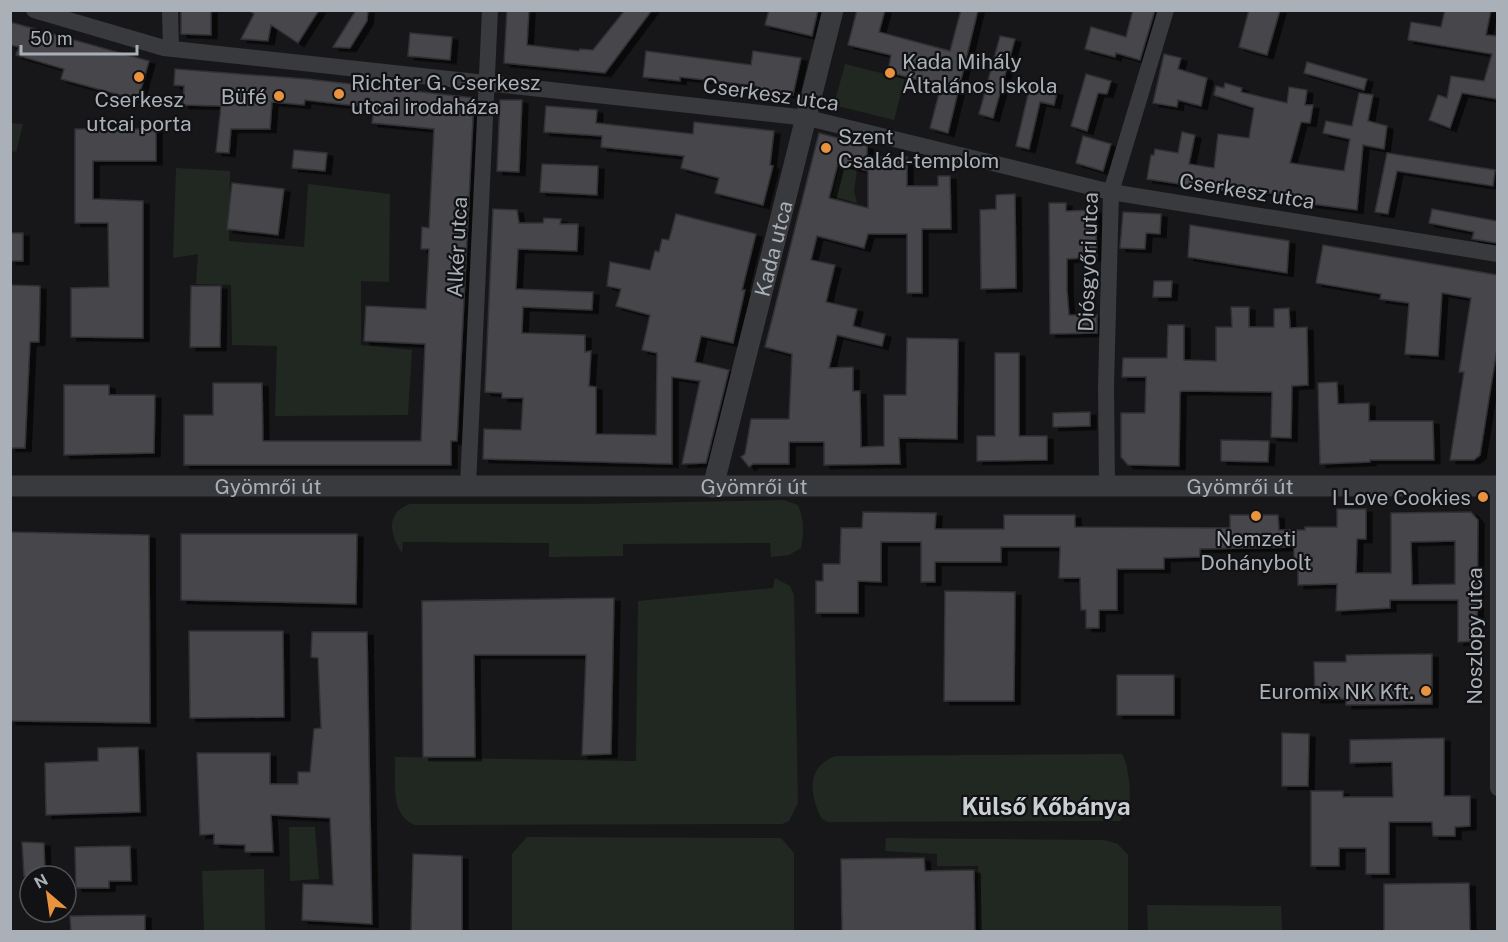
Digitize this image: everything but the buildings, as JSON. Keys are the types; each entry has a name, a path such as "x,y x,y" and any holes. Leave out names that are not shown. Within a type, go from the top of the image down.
{"street":[{"name":"Cserkesz utca","path":"34,10 171,49 808,118 1112,192 1497,254"},
{"path":"170,10 171,49"},
{"name":"Alkér utca","path":"468,485 490,10"},
{"name":"Kada utca","path":"713,487 808,118 833,10"},
{"name":"Diósgyőri utca","path":"1107,486 1106,386 1112,192 1166,10"},
{"name":"Gyömrői út","path":"10,486 1497,485"},
{"name":"Noszlopy utca","path":"1497,485 1497,788"}],"shaded area":[{"path":"845,64 905,79 894,120 834,105"},
{"path":"11,123 23,124 16,152 11,151"},
{"path":"840,165 857,170 854,191 857,203 832,196"},
{"path":"176,168 230,171 229,241 304,247 308,184 390,194 389,282 361,281 361,345 412,350 408,415 275,416 277,346 232,345 231,285 196,284 198,254 173,258"},
{"path":"784,500 798,505 800,510 803,526 801,548 789,555 771,557 770,543 623,544 623,556 549,557 549,543 403,542 402,553 395,539 392,525 397,513 410,504 585,504"},
{"path":"775,578 790,586 794,595 798,803 789,821 782,824 415,825 401,813 396,796 395,757 636,761 638,601 773,588"},
{"path":"1122,754 1128,773 1130,797 1127,811 1120,821 828,822 822,819 814,800 815,774 826,761 836,756"},
{"path":"289,827 315,827 319,879 290,881"},
{"path":"527,837 781,838 794,853 794,931 512,931 512,854"},
{"path":"886,838 1104,840 1118,844 1128,855 1128,931 979,931 978,866 937,866 937,854 885,851"},
{"path":"264,869 265,931 204,931 202,871"},
{"path":"1147,905 1281,906 1282,931 1148,931"}],"place":[{"name":"Kada Mihály Általános Iskola","path":"890,73"},
{"name":"Cserkesz utcai porta","path":"139,77"},
{"name":"Richter G. Cserkesz utcai irodaháza","path":"339,94"},
{"name":"Büfé","path":"279,96"},
{"name":"Szent Család-templom","path":"826,148"},
{"name":"I Love Cookies","path":"1483,497"},
{"name":"Nemzeti Dohánybolt","path":"1256,516"},
{"name":"Euromix NK Kft.","path":"1426,691"}],"district":[{"name":"Külső Kőbánya","path":"1046,806"}]}
